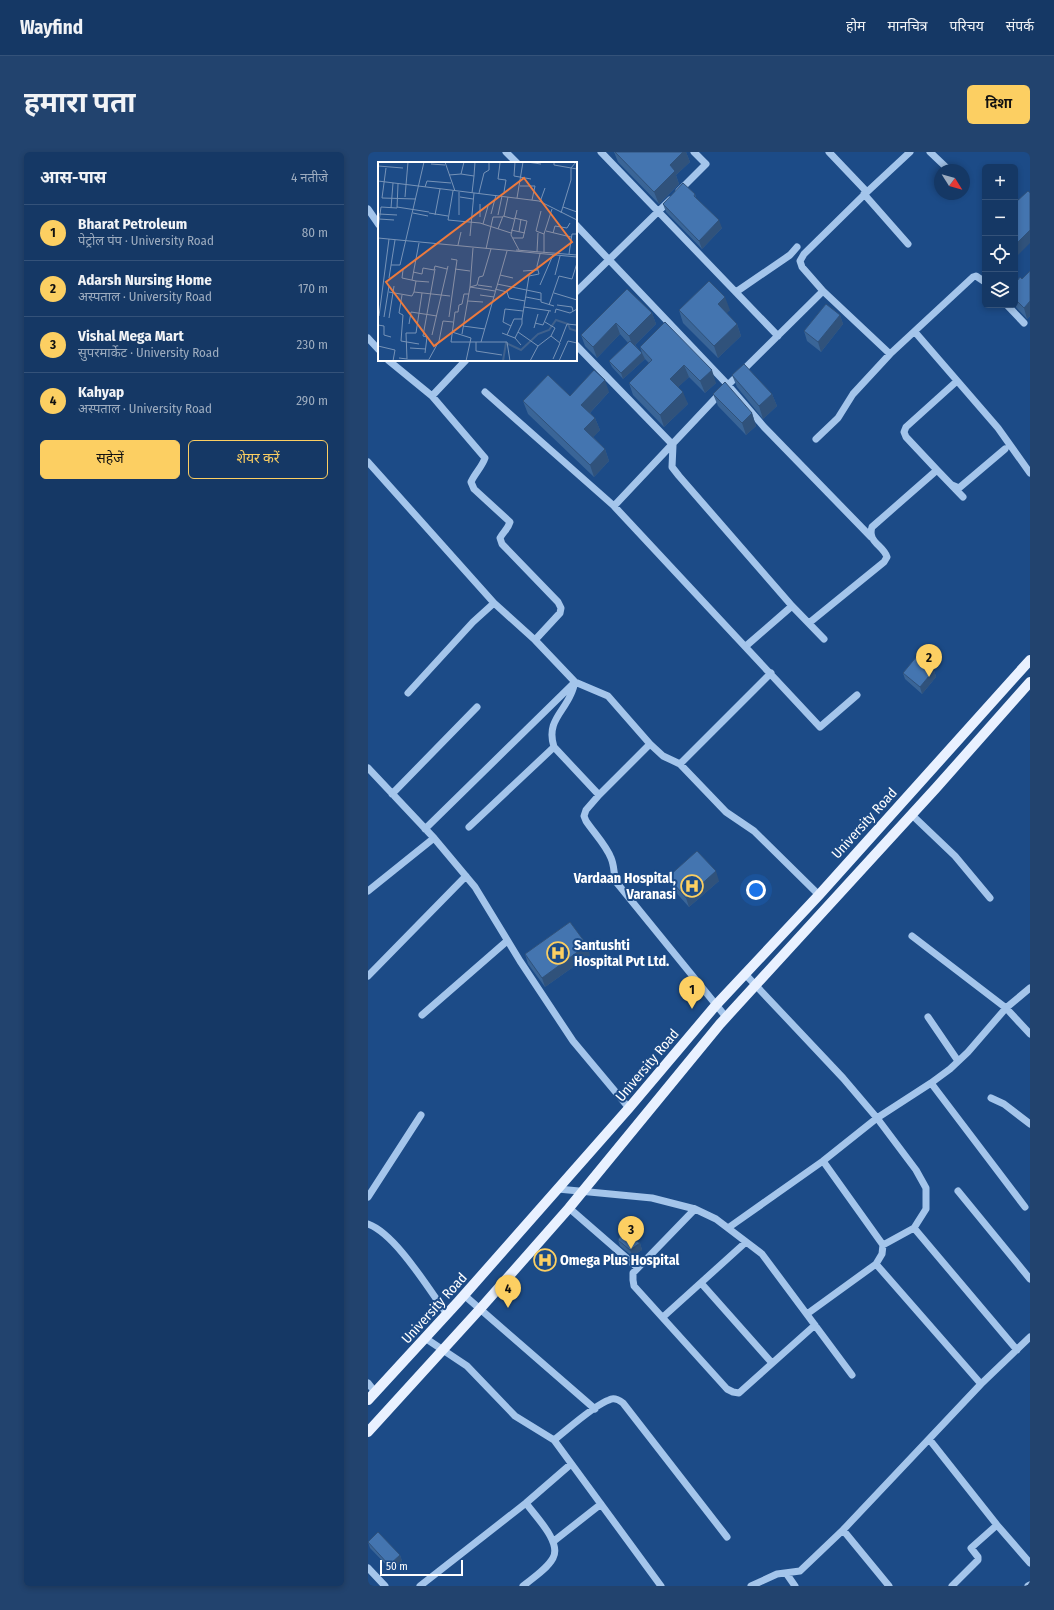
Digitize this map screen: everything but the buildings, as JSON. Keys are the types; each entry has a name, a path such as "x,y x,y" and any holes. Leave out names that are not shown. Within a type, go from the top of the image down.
{"main road":[{"name":"University Road","path":"368,1400 558,1189 716,1005 819,894 1030,660"},
{"path":"368,1432 480,1309 569,1208 581,1191 726,1017 912,814 1030,682"}],"street":[{"path":"506,152 516,162"},
{"path":"601,152 778,336"},
{"path":"577,291 706,164 694,152"},
{"path":"829,152 908,244"},
{"path":"890,354 823,291 802,267 800,261 804,254 865,193 910,152"},
{"path":"930,152 943,164"},
{"path":"368,209 378,224"},
{"path":"577,226 728,385 764,427 885,553 887,558 884,562 809,623"},
{"path":"736,292 790,254 797,247"},
{"path":"816,439 838,418 853,394 890,354 973,277 976,276 982,280"},
{"path":"614,506 728,385 823,291"},
{"path":"1010,308 1024,323"},
{"path":"915,332 998,428 1030,473"},
{"path":"369,340 378,349"},
{"path":"577,345 673,445 672,467 679,476 792,606 824,639"},
{"path":"389,361 432,396 485,458 483,464 471,482 474,489 510,522 509,527 502,533 500,538 502,544 558,602 561,608 560,613 535,640"},
{"path":"432,396 465,361"},
{"path":"957,381 906,427 904,432 906,437 963,497"},
{"path":"485,392 614,506 820,727 857,695"},
{"path":"952,485 959,488 1005,449"},
{"path":"368,462 494,603 535,640 575,682 608,696 650,744 663,756 680,764 726,812 754,832 819,894"},
{"path":"871,537 870,532 872,527 937,470"},
{"path":"408,693 472,622 494,603"},
{"path":"746,646 792,606"},
{"path":"680,764 770,673"},
{"path":"575,682 571,694 555,719 552,742 554,747 599,795"},
{"path":"425,829 575,682"},
{"path":"392,794 478,707"},
{"path":"650,744 599,795 586,810 584,816 609,854 612,861 614,878 726,1017"},
{"path":"469,827 554,747"},
{"path":"368,768 434,838 476,887 507,941 573,1041 629,1108"},
{"path":"912,814 955,856 990,898"},
{"path":"368,892 434,838"},
{"path":"368,976 466,876"},
{"path":"912,936 1006,1008 1030,1034"},
{"path":"422,1015 507,941"},
{"path":"745,974 843,1078 877,1118 916,1170 926,1188 926,1209 914,1228 883,1245"},
{"path":"728,1228 823,1161 877,1118 931,1083 958,1061 1006,1008 1030,988"},
{"path":"928,1017 958,1061"},
{"path":"931,1083 1025,1207"},
{"path":"991,1098 1004,1104 1030,1124"},
{"path":"368,1197 421,1115"},
{"path":"806,1314 876,1264 882,1254 883,1245 823,1161"},
{"path":"558,1189 652,1198 695,1209 716,1219 762,1254 852,1375"},
{"path":"958,1191 1030,1280"},
{"path":"569,1208 638,1268"},
{"path":"695,1209 633,1273 632,1280 634,1286 727,1389 739,1393 815,1325"},
{"path":"368,1224 384,1233 403,1254 447,1314"},
{"path":"914,1228 1017,1350"},
{"path":"663,1317 746,1242"},
{"path":"876,1264 981,1384"},
{"path":"701,1283 772,1363"},
{"path":"464,1295 595,1409"},
{"path":"751,1586 777,1574 800,1571 842,1530 981,1384 1030,1337"},
{"path":"425,1338 467,1366 515,1416 554,1440 661,1586"},
{"path":"368,1383 376,1392"},
{"path":"554,1440 609,1399 617,1399 623,1403 727,1537"},
{"path":"929,1439 997,1525 1030,1563"},
{"path":"420,1586 526,1503 571,1464"},
{"path":"523,1586 553,1558 556,1550 554,1541 526,1503"},
{"path":"554,1541 601,1504"},
{"path":"952,1586 978,1560 978,1557 972,1548 997,1525"},
{"path":"842,1530 889,1586"},
{"path":"368,1568 385,1586"},
{"path":"786,1573 795,1586"}],"place":[{"name":"Adarsh Nursing Home","path":"929,677"},
{"name":"Vardaan Hospital, Varanasi","path":"692,886"},
{"name":"Santushti Hospital Pvt Ltd.","path":"558,953"},
{"name":"Bharat Petroleum","path":"692,1009"},
{"name":"Vishal Mega Mart","path":"631,1249"},
{"name":"Omega Plus Hospital","path":"545,1260"},
{"name":"Kahyap","path":"508,1308"}]}
